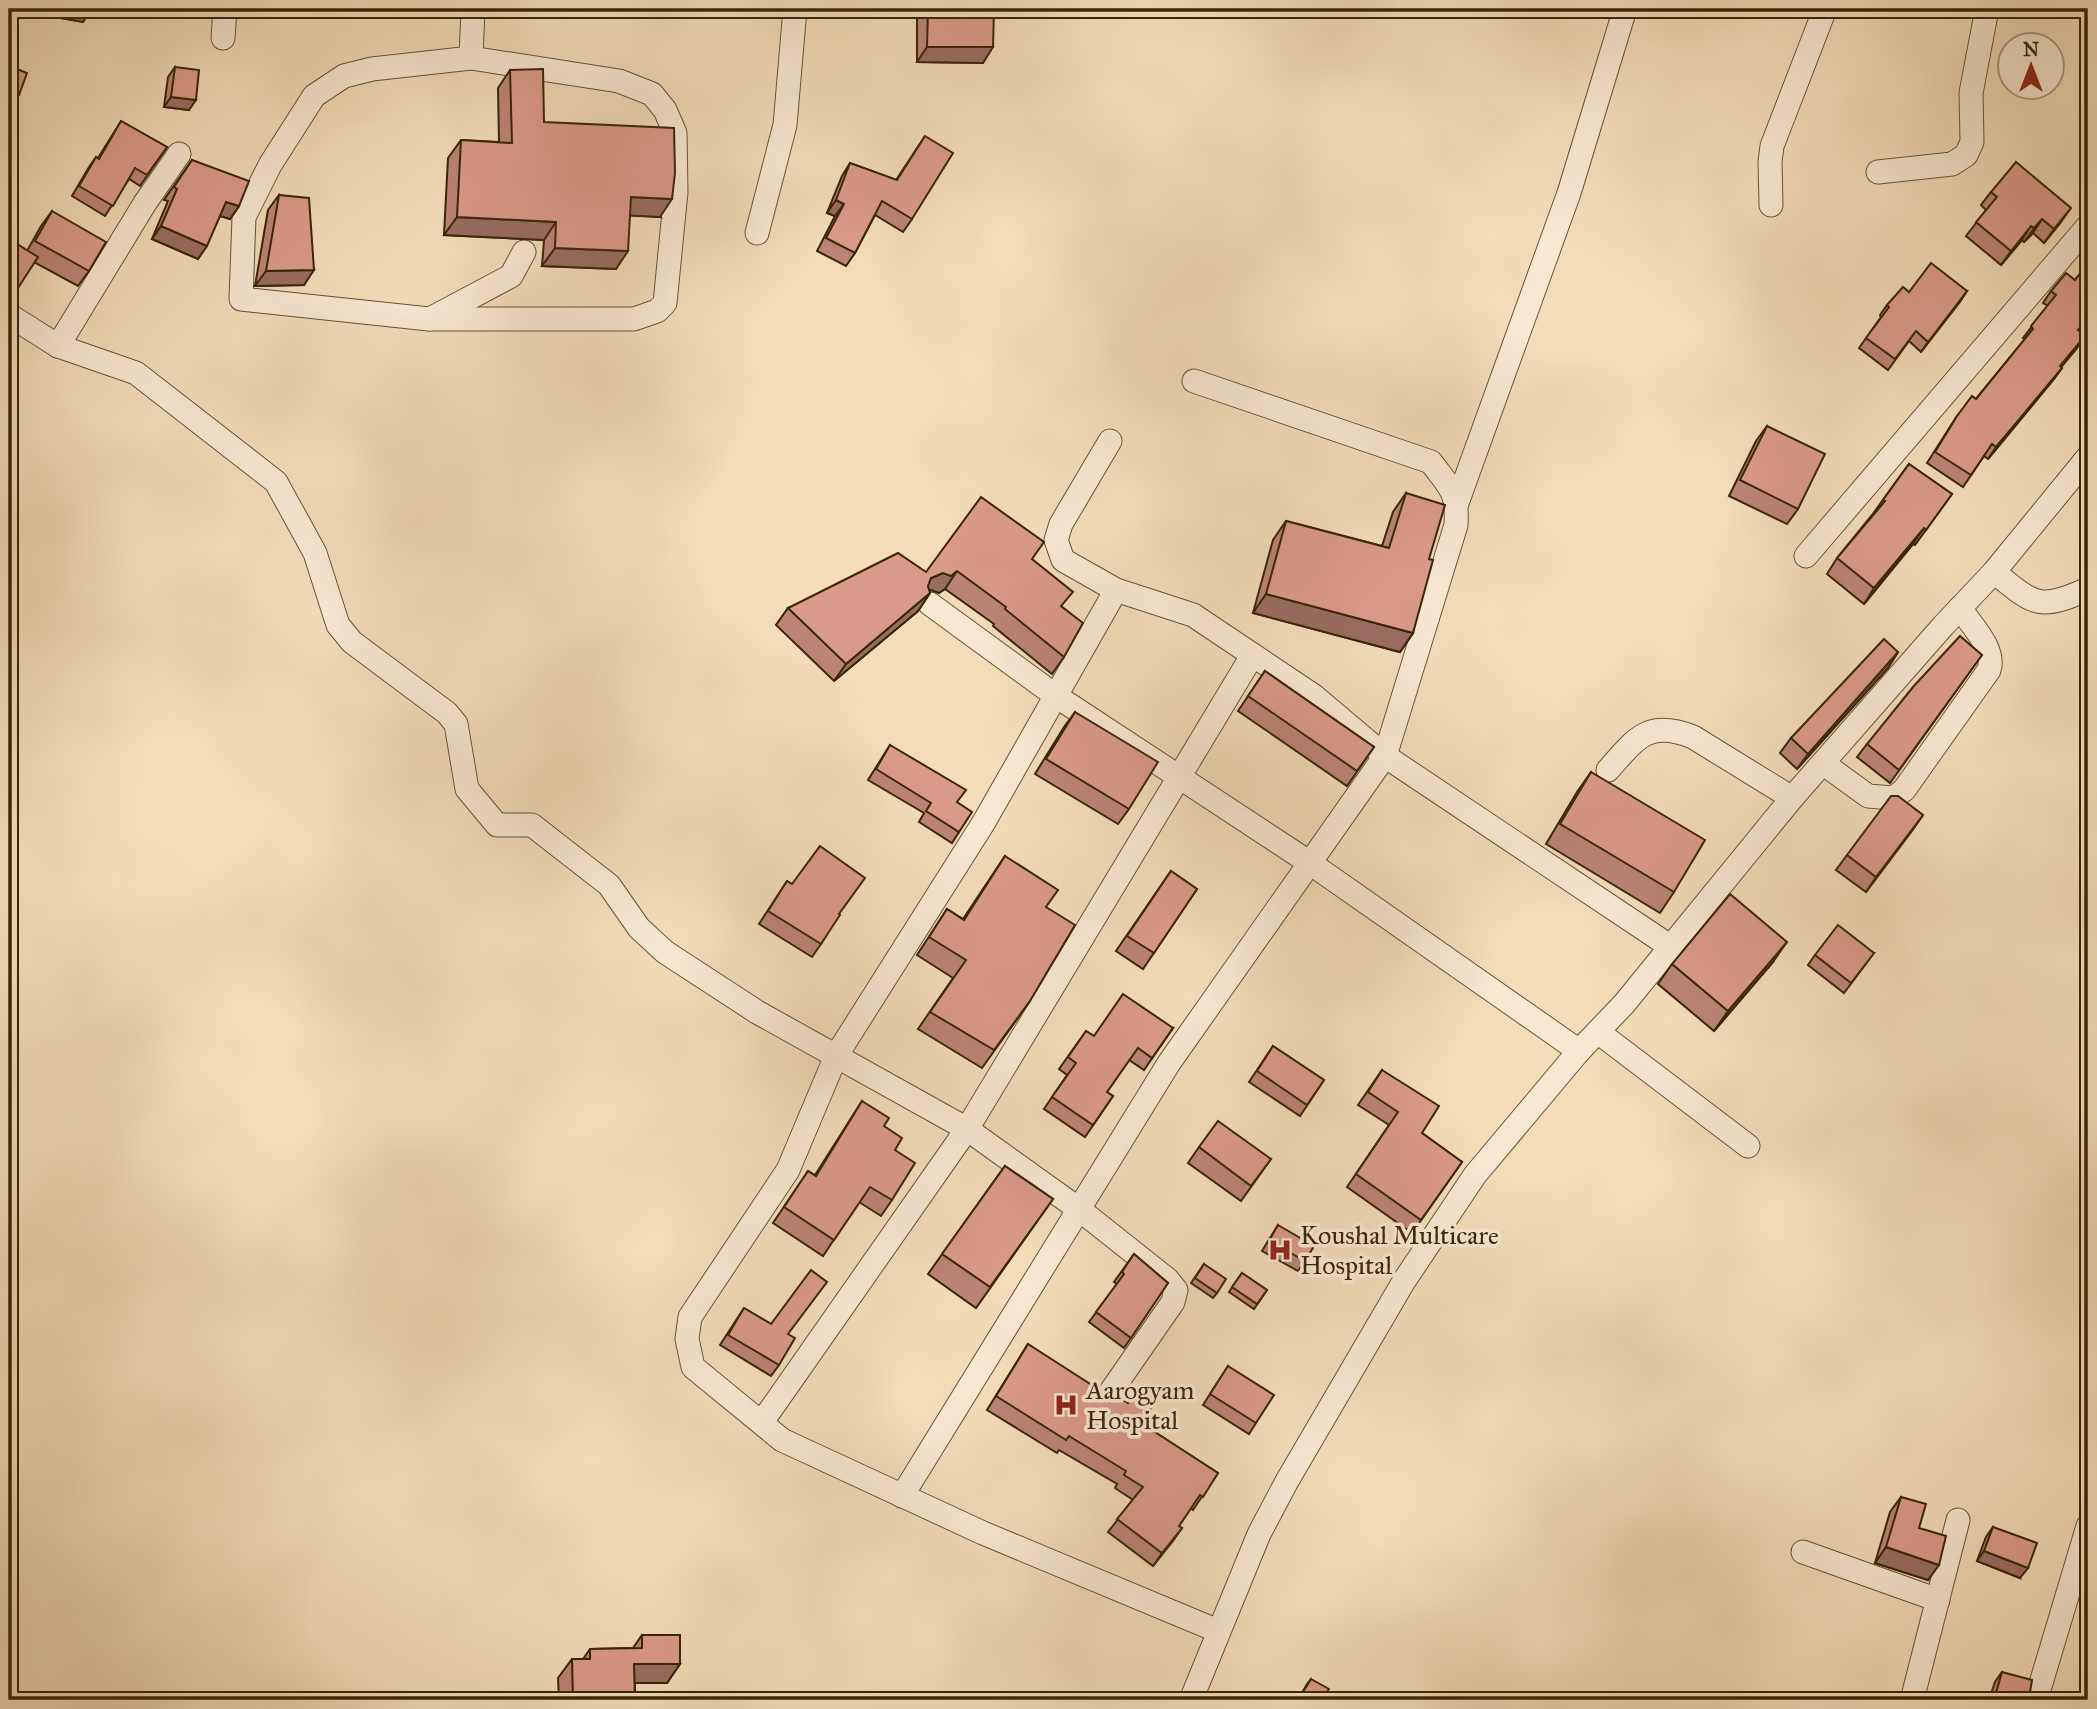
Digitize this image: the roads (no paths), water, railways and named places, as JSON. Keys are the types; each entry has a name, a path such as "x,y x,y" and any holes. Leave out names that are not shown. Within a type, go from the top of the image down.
{"street":[{"path":"223,38 225,9"},
{"path":"471,58 473,9"},
{"path":"757,233 785,125 795,9"},
{"path":"902,1496 1169,1063 1385,756 1456,525 1457,503 1569,193 1625,9"},
{"path":"1771,205 1772,146 1825,9"},
{"path":"1878,172 1952,164 1966,155 1972,142 1971,93 1987,9"},
{"path":"471,58 619,80 652,94 665,110 676,133 676,192 665,303 657,311 634,319 429,319 241,299 244,217 270,164 314,96 344,76 354,73 471,58"},
{"path":"58,346 145,203 179,154"},
{"path":"1806,556 2088,226"},
{"path":"429,319 511,276 524,252"},
{"path":"9,315 58,346 136,373 276,482 315,553 338,625 352,642 447,713 456,724 467,789 497,825 532,825 609,884 639,928 665,952 757,1012 967,1129 1080,1210 1167,1279 1176,1290 1173,1303 1107,1397"},
{"path":"1194,381 1431,462 1451,489 1457,503"},
{"path":"1110,441 1061,524 1056,540 1063,560 1116,590 1193,615 1314,696 1385,756 1671,947"},
{"path":"1191,1700 1259,1534 1404,1282 1475,1175 1579,1051 1624,1004 1792,798 1994,572 2088,457"},
{"path":"1994,572 2026,598 2042,603 2059,602 2088,589"},
{"path":"1116,590 984,822 836,1056 788,1170 690,1317 687,1339 693,1367 782,1440 983,1533 1218,1632"},
{"path":"930,604 1056,695 1310,863 1579,1051"},
{"path":"1824,764 1868,796 1893,798 1904,790 1992,662 1989,652 1960,608"},
{"path":"762,1422 967,1129 1252,656"},
{"path":"1608,770 1639,737 1656,731 1675,730 1693,737 1792,798"},
{"path":"1598,1032 1748,1146"},
{"path":"1912,1700 1958,1520"},
{"path":"2036,1700 2088,1526"},
{"path":"1803,1552 1938,1600"}],"place":[{"name":"Koushal Multicare Hospital","path":"1280,1250"},
{"name":"Aarogyam Hospital","path":"1066,1405"}]}
